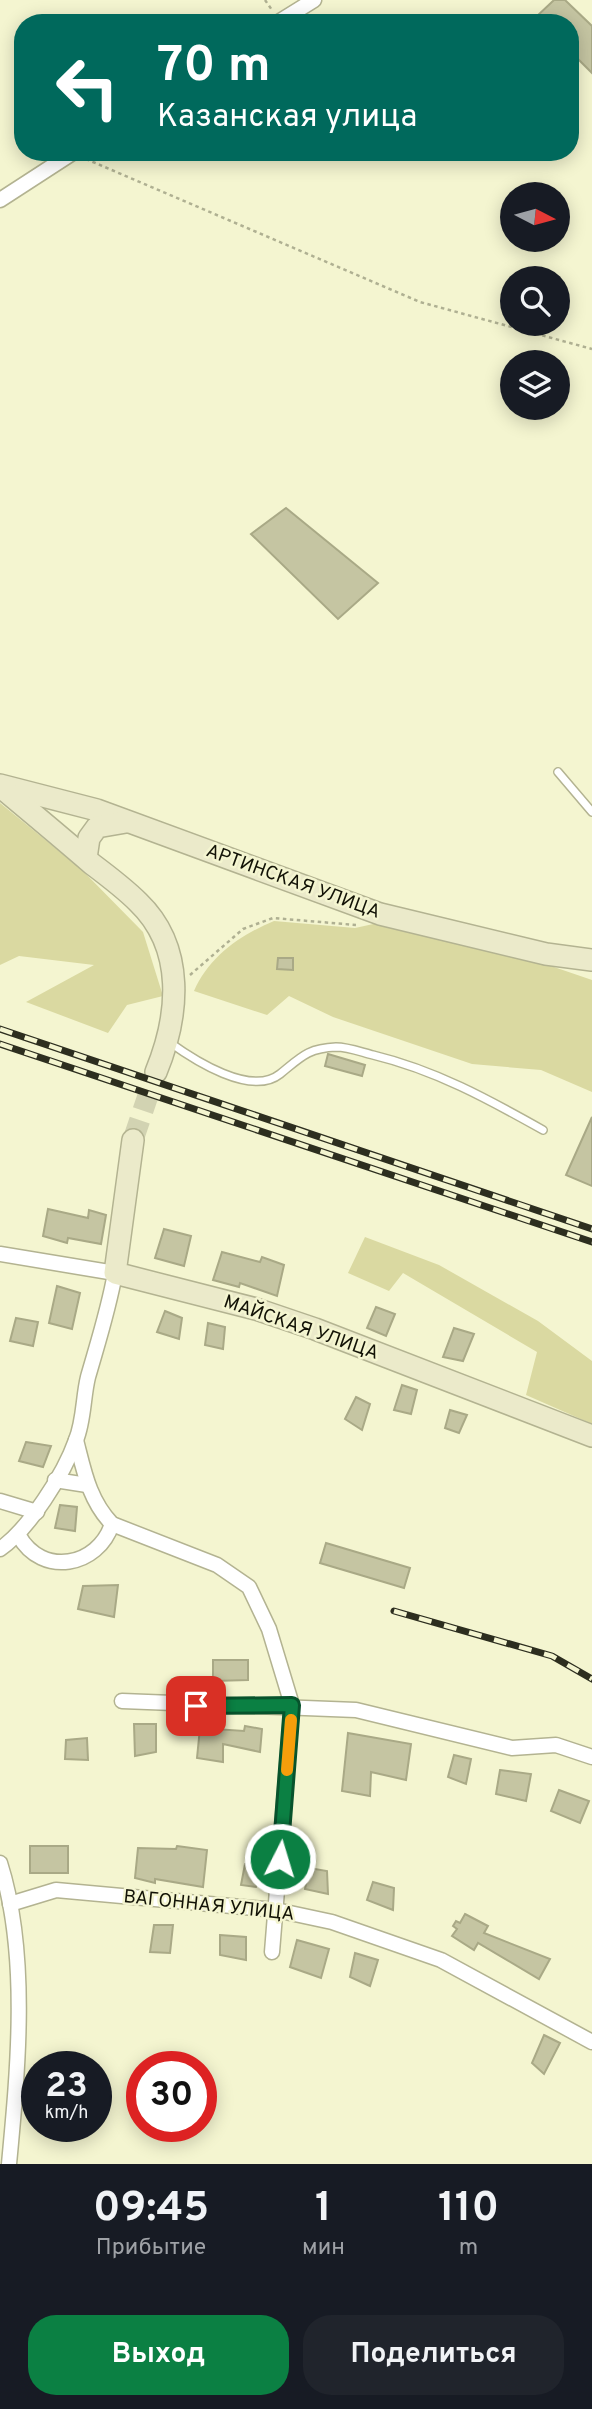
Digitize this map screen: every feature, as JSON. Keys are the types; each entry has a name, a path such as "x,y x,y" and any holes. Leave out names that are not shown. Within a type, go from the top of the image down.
{"street":[{"path":"291,14 314,0"},
{"path":"0,200 61,161"},
{"path":"0,785 140,904 163,937 174,973 174,993 168,1042 156,1072"},
{"name":"АРТИНСКАЯ УЛИЦА","path":"0,785 97,810 376,913 546,954 592,960"},
{"path":"86,858 89,838 97,827 128,822"},
{"path":"0,1549 19,1536 37,1512 76,1440 87,1380 108,1309 133,1140"},
{"name":"МАЙСКАЯ УЛИЦА","path":"0,1254 115,1272 291,1321 592,1436"},
{"path":"76,1440 87,1485 101,1513 112,1524 217,1566 249,1587 269,1629 292,1705 272,1952"},
{"path":"55,1480 87,1485"},
{"path":"0,1501 37,1512"},
{"path":"19,1536 27,1550 53,1562 84,1559 106,1541 112,1524"},
{"path":"122,1702 196,1706 292,1705 356,1710 512,1748 556,1745 592,1757"},
{"path":"0,1863 10,1904 16,1963 18,2075 9,2164"},
{"name":"ВАГОННАЯ УЛИЦА","path":"10,1904 56,1890 276,1910 332,1922 441,1960 592,2042"}],"lane":[{"path":"558,772 592,812"},
{"path":"168,1042 202,1065 257,1083 279,1075 310,1050 339,1046 405,1063 468,1088 543,1130"}],"path":[{"path":"93,161 420,302 592,349"},
{"path":"174,993 196,969 243,929 273,918 353,926 369,923 376,913"}],"shaded area":[{"path":"0,803 81,869 143,932 163,996 127,1005 108,1033 26,1002 94,965 19,956 0,965"},
{"path":"274,921 355,928 387,921 516,954 592,980 592,1092 541,1070 472,1064 333,1017 289,996 267,1015 194,991 208,968 227,949 249,933"},
{"path":"365,1237 439,1265 538,1321 592,1361 592,1424 526,1395 537,1352 403,1273 389,1291 348,1273"}],"building":[{"path":"554,0 565,0 592,26 592,73 579,60 579,14 539,14"},
{"path":"286,508 378,583 338,619 251,534"},
{"path":"278,958 293,958 293,970 277,969"},
{"path":"328,1054 365,1065 362,1076 325,1066"},
{"path":"592,1117 592,1186 566,1175"},
{"path":"48,1209 88,1218 89,1210 106,1215 101,1244 68,1238 67,1243 43,1236"},
{"path":"164,1229 191,1236 184,1266 155,1258"},
{"path":"222,1252 260,1262 262,1257 284,1265 277,1296 240,1283 239,1287 213,1280"},
{"path":"57,1286 80,1293 72,1329 49,1323"},
{"path":"376,1307 395,1314 386,1336 367,1328"},
{"path":"165,1311 182,1318 179,1339 157,1332"},
{"path":"16,1318 38,1322 33,1346 10,1341"},
{"path":"208,1323 225,1327 223,1349 205,1345"},
{"path":"454,1328 474,1334 463,1361 443,1357"},
{"path":"402,1385 417,1390 411,1414 394,1410"},
{"path":"356,1397 370,1404 362,1430 345,1419"},
{"path":"450,1410 467,1415 459,1433 445,1428"},
{"path":"26,1442 51,1446 43,1467 19,1461"},
{"path":"60,1505 77,1507 75,1531 55,1528"},
{"path":"326,1543 410,1568 404,1588 320,1563"},
{"path":"118,1585 114,1617 78,1609 83,1586"},
{"path":"213,1660 248,1660 248,1680 213,1681"},
{"path":"134,1724 156,1724 156,1752 135,1756"},
{"path":"245,1726 262,1729 260,1752 223,1744 223,1762 197,1758 200,1728 244,1731"},
{"path":"348,1733 411,1744 406,1780 371,1772 370,1796 342,1791"},
{"path":"87,1738 88,1760 65,1759 66,1740"},
{"path":"454,1755 471,1759 466,1784 448,1777"},
{"path":"500,1770 531,1774 526,1801 496,1794"},
{"path":"559,1790 589,1801 580,1823 551,1811"},
{"path":"30,1846 68,1846 68,1873 30,1873"},
{"path":"177,1846 207,1850 203,1887 155,1879 155,1883 135,1878 138,1848 176,1849"},
{"path":"245,1864 264,1865 256,1887 241,1885"},
{"path":"309,1868 327,1871 328,1894 305,1889"},
{"path":"373,1882 394,1888 393,1910 367,1900"},
{"path":"465,1914 488,1926 484,1933 550,1959 539,1979 478,1943 474,1950 452,1936 457,1929 453,1926 456,1921 460,1923"},
{"path":"154,1925 173,1925 170,1953 150,1952"},
{"path":"220,1935 246,1937 246,1960 220,1955"},
{"path":"297,1940 329,1949 321,1978 290,1967"},
{"path":"355,1953 378,1960 370,1986 350,1977"},
{"path":"544,2035 560,2043 544,2074 532,2063"}],"tunnel":[{"path":"133,1140 156,1072"}],"railway":[{"path":"0,1029 592,1229"},
{"path":"0,1044 592,1242"},
{"path":"394,1611 552,1656 592,1679"}],"slow traffic":[{"path":"287,1770 291,1720"}],"route":[{"path":"196,1706 292,1705 280,1859"}]}
